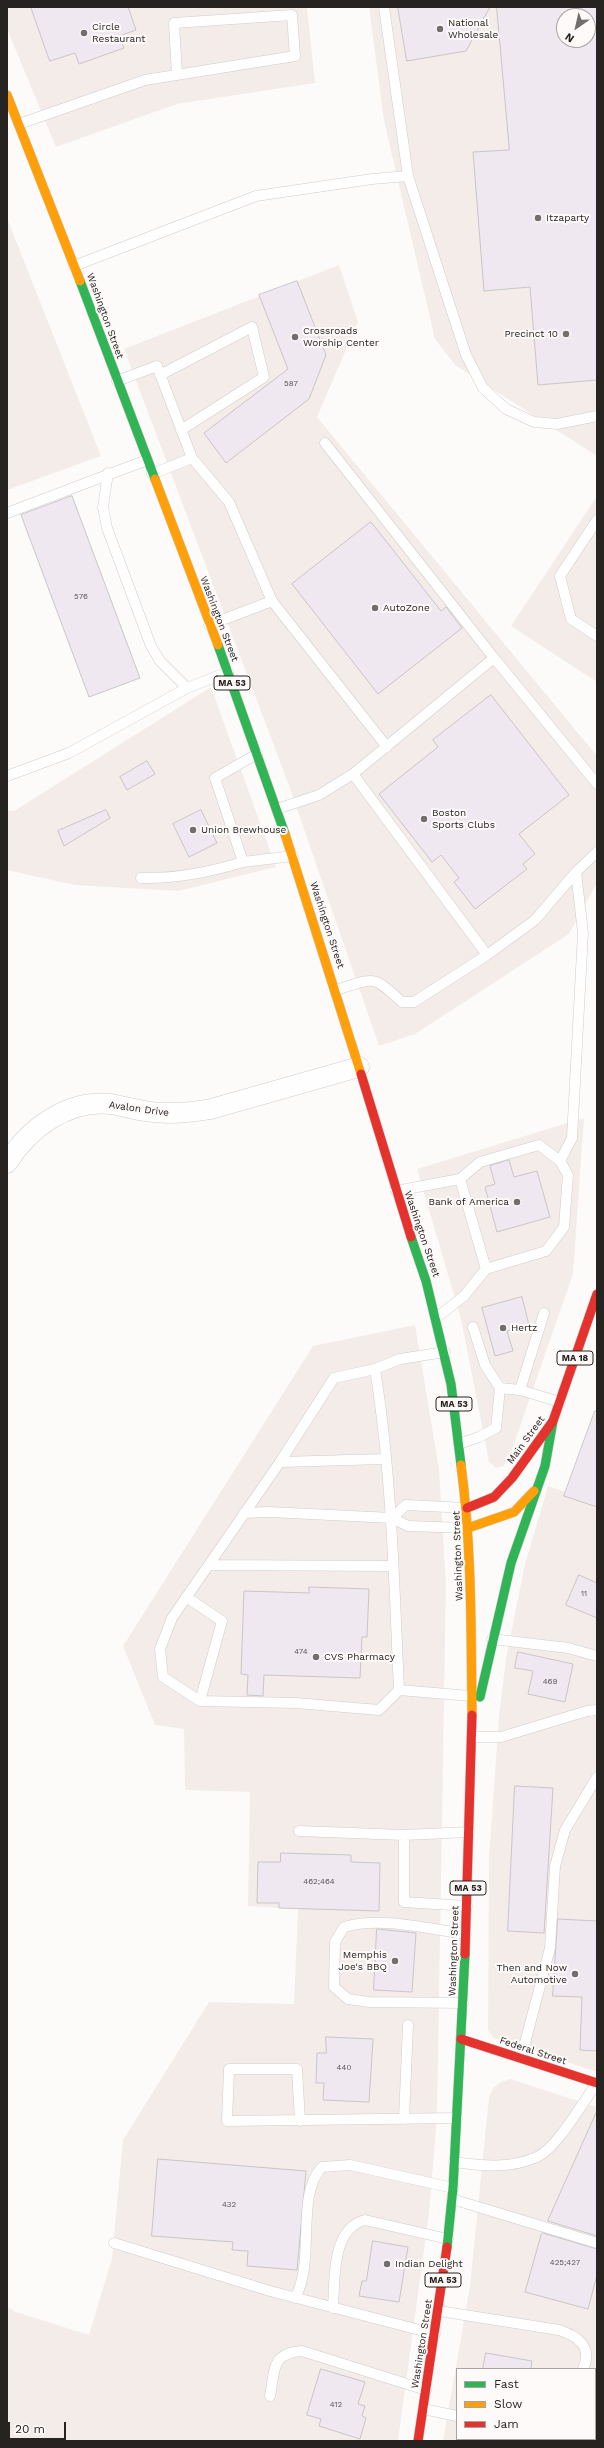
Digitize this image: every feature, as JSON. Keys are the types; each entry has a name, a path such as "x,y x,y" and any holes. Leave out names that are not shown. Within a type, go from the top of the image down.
{"main road":[{"name":"Washington Street","path":"7,95 74,266 228,672 277,809 336,990 396,1191 426,1281 445,1352 467,1508 472,1737 466,1934 453,2188 439,2311 418,2441"},
{"name":"Main Street","path":"467,1508 494,1497 512,1478 554,1421 594,1314 597,1294"},
{"name":"MA 18","path":"468,1528 514,1512 539,1485 554,1421"},
{"path":"472,1737 492,1639 511,1563 539,1485"},
{"name":"Federal Street","path":"461,2039 597,2083"}],"street":[{"name":"Avalon Drive","path":"7,1163 18,1148 46,1121 65,1111 86,1105 110,1104 145,1111 188,1113 211,1109 359,1067"}],"lane":[{"path":"384,7 408,176 466,355 483,388 506,409 534,422 557,424 597,416"},
{"path":"19,124 145,80 177,75 295,56 292,14 174,23 177,75"},
{"path":"74,266 256,196 372,179 408,176"},
{"path":"160,375 252,327 264,377 182,430"},
{"path":"117,381 157,366 192,458 229,502 272,601 387,746"},
{"path":"325,443 494,658 597,784"},
{"path":"152,474 192,458"},
{"path":"7,513 108,473 147,460"},
{"path":"108,473 103,507 107,528 151,646 160,661 187,688"},
{"path":"597,520 560,576 571,619 597,636"},
{"path":"209,625 272,601"},
{"path":"277,809 319,795 353,774 494,658"},
{"path":"7,776 69,753 187,688 228,672"},
{"path":"243,862 215,778 257,754"},
{"path":"353,774 486,955"},
{"path":"336,990 369,980 378,980 402,1002 414,1002 486,955 535,920 576,872 597,852"},
{"path":"141,878 160,878 209,872 243,862 293,856"},
{"path":"560,1161 572,1138 583,933 576,872"},
{"path":"396,1191 460,1179 480,1162 538,1145 560,1161 568,1175 564,1227 546,1251 486,1269 464,1296 436,1318"},
{"path":"460,1179 486,1269"},
{"path":"520,1390 534,1352 544,1313"},
{"path":"459,1444 496,1428 500,1388 485,1364 473,1327"},
{"path":"375,1368 382,1414 385,1459 392,1518 399,1690 379,1710 296,1703 200,1701 163,1676 160,1649 172,1618 280,1462 334,1378 375,1368 400,1359 445,1352"},
{"path":"500,1388 520,1390 560,1402"},
{"path":"280,1462 385,1459"},
{"path":"392,1518 406,1505 467,1508"},
{"path":"244,1513 269,1512 392,1518 408,1526 468,1528"},
{"path":"209,1565 393,1566"},
{"path":"186,1597 222,1621 200,1701"},
{"path":"492,1639 568,1648 597,1656"},
{"path":"399,1690 471,1696"},
{"path":"472,1737 501,1737 587,1711 597,1710"},
{"path":"521,2058 550,1948 555,1866 565,1830 597,1777"},
{"path":"299,1831 404,1835 469,1832"},
{"path":"404,1835 404,1902 467,1906"},
{"path":"463,2003 369,2002 348,1999 334,1986 335,1942 344,1927 359,1923 389,1924 466,1934"},
{"path":"404,2119 408,2025"},
{"path":"300,2121 296,2069 229,2069 227,2121 300,2121 457,2118"},
{"path":"454,2162 486,2167 513,2164 538,2157 560,2136 597,2083"},
{"path":"295,2298 303,2280 310,2183 322,2167 335,2164 350,2165 453,2188"},
{"path":"452,2200 597,2243"},
{"path":"333,2308 339,2249 350,2228 359,2221 365,2220 448,2239"},
{"path":"114,2242 295,2298 435,2334"},
{"path":"439,2311 559,2330 573,2335 581,2341 585,2347 587,2354 583,2368"},
{"path":"270,2396 280,2358 285,2353 302,2351 426,2390"},
{"path":"423,2409 456,2416"}],"shaded area":[{"path":"7,7 307,7 315,83 177,104 56,147 7,29"},
{"path":"369,7 597,7 597,456 455,365 435,339 384,121"},
{"path":"7,218 101,456 7,490"},
{"path":"339,265 358,322 317,417 597,756 597,883 569,934 415,1034 379,1046 288,783 124,349"},
{"path":"597,496 597,682 511,626"},
{"path":"211,687 276,867 178,891 74,885 7,870 7,810 14,811"},
{"path":"584,1118 573,1274 508,1461 503,1466 496,1468 489,1462 461,1319 417,1169"},
{"path":"415,1325 439,1469 446,1583 437,2117 429,2213 398,2441 7,2441 7,2307 16,2312 89,2335 112,2258 123,2140 209,2002 294,2004 298,1909 248,1906 250,1792 185,1790 184,1729 155,1725 123,1646 313,1346"},
{"path":"548,1486 597,1504 597,2072 494,2038 488,2030 489,1858 499,1716 506,1659 525,1564"},
{"path":"510,2079 597,2107 597,2372 596,2374 596,2368 456,2368 456,2440 563,2441 443,2441 470,2286 489,2097 493,2088 501,2082"}],"building":[{"name":"Circle Restaurant","path":"31,7 128,7 136,30 119,36 124,48 79,64 75,53 50,61"},
{"name":"National Wholesale","path":"398,7 490,7 466,51 407,61"},
{"path":"497,7 597,7 597,380 538,385 530,287 484,291 473,152 509,150"},
{"path":"297,281 326,355 309,399 226,463 204,433 288,369 259,295"},
{"path":"72,496 140,678 89,697 21,515"},
{"name":"AutoZone","path":"371,522 441,611 446,607 462,628 378,694 292,584"},
{"path":"491,695 569,795 519,834 535,854 523,864 527,869 475,909 454,882 459,878 441,855 432,862 379,794 438,747 433,740"},
{"path":"147,761 155,774 127,790 120,777"},
{"path":"106,810 110,818 64,846 58,831"},
{"name":"Union Brewhouse","path":"201,810 217,843 189,857 173,824"},
{"name":"Bank of America","path":"509,1160 514,1177 537,1171 550,1217 497,1232 485,1187 495,1184 490,1166"},
{"name":"Hertz","path":"522,1297 529,1325 507,1331 513,1351 495,1356 482,1308"},
{"path":"595,1411 597,1411 597,1507 564,1496"},
{"path":"579,1575 597,1583 597,1618 566,1605"},
{"name":"CVS Pharmacy","path":"309,1587 369,1589 367,1637 362,1637 360,1678 264,1675 263,1696 247,1695 248,1675 241,1674 244,1591 309,1593"},
{"path":"518,1652 573,1664 565,1702 528,1694 533,1671 515,1668"},
{"path":"515,1786 553,1788 544,1933 508,1931"},
{"path":"281,1853 351,1855 351,1862 380,1863 379,1911 279,1908 279,1903 257,1903 258,1862 280,1862"},
{"name":"Then and Now Automotive","path":"558,1919 597,1921 597,2051 580,2050 582,1997 553,1996"},
{"name":"Memphis Joe's BBQ","path":"377,1929 416,1933 412,1992 374,1990"},
{"path":"326,2037 373,2039 369,2102 323,2100 324,2083 316,2083 317,2053 326,2053"},
{"path":"597,2111 597,2236 548,2221"},
{"path":"158,2159 306,2171 297,2270 247,2266 248,2251 232,2250 233,2242 152,2236"},
{"path":"543,2233 597,2249 597,2275 588,2309 525,2292 541,2235"},
{"name":"Indian Delight","path":"373,2241 408,2247 399,2302 359,2296 362,2281 366,2281"},
{"path":"486,2353 532,2361 531,2368 483,2368"},
{"path":"321,2369 365,2382 358,2404 365,2406 362,2416 366,2418 360,2439 319,2426 321,2419 307,2415"}],"traffic: fast":[{"path":"80,281 155,479"},
{"path":"218,645 285,834"},
{"path":"411,1237 426,1281 451,1384 461,1465"},
{"path":"480,1697 511,1563 545,1466 553,1421"},
{"path":"447,2247 453,2188 465,1954"}],"traffic: slow":[{"path":"7,95 80,281"},
{"path":"155,479 218,645"},
{"path":"285,834 361,1074"},
{"path":"461,1465 465,1496 469,1559 472,1715"},
{"path":"468,1528 514,1512 534,1491"}],"traffic: jam":[{"path":"361,1074 411,1237"},
{"path":"467,1508 494,1497 512,1478 553,1421 597,1294"},
{"path":"465,1954 472,1715"},
{"path":"461,2039 597,2083"},
{"path":"418,2441 447,2247"}],"place":[{"name":"National Wholesale","path":"440,29"},
{"name":"Circle Restaurant","path":"84,33"},
{"name":"Itzaparty","path":"538,218"},
{"name":"Precinct 10","path":"566,334"},
{"name":"Crossroads Worship Center","path":"295,337"},
{"name":"AutoZone","path":"375,608"},
{"name":"Boston Sports Clubs","path":"424,819"},
{"name":"Union Brewhouse","path":"193,830"},
{"name":"Bank of America","path":"517,1202"},
{"name":"Hertz","path":"503,1328"},
{"name":"CVS Pharmacy","path":"316,1657"},
{"name":"Memphis Joe's BBQ","path":"395,1961"},
{"name":"Then and Now Automotive","path":"575,1974"},
{"name":"Indian Delight","path":"387,2264"}]}
